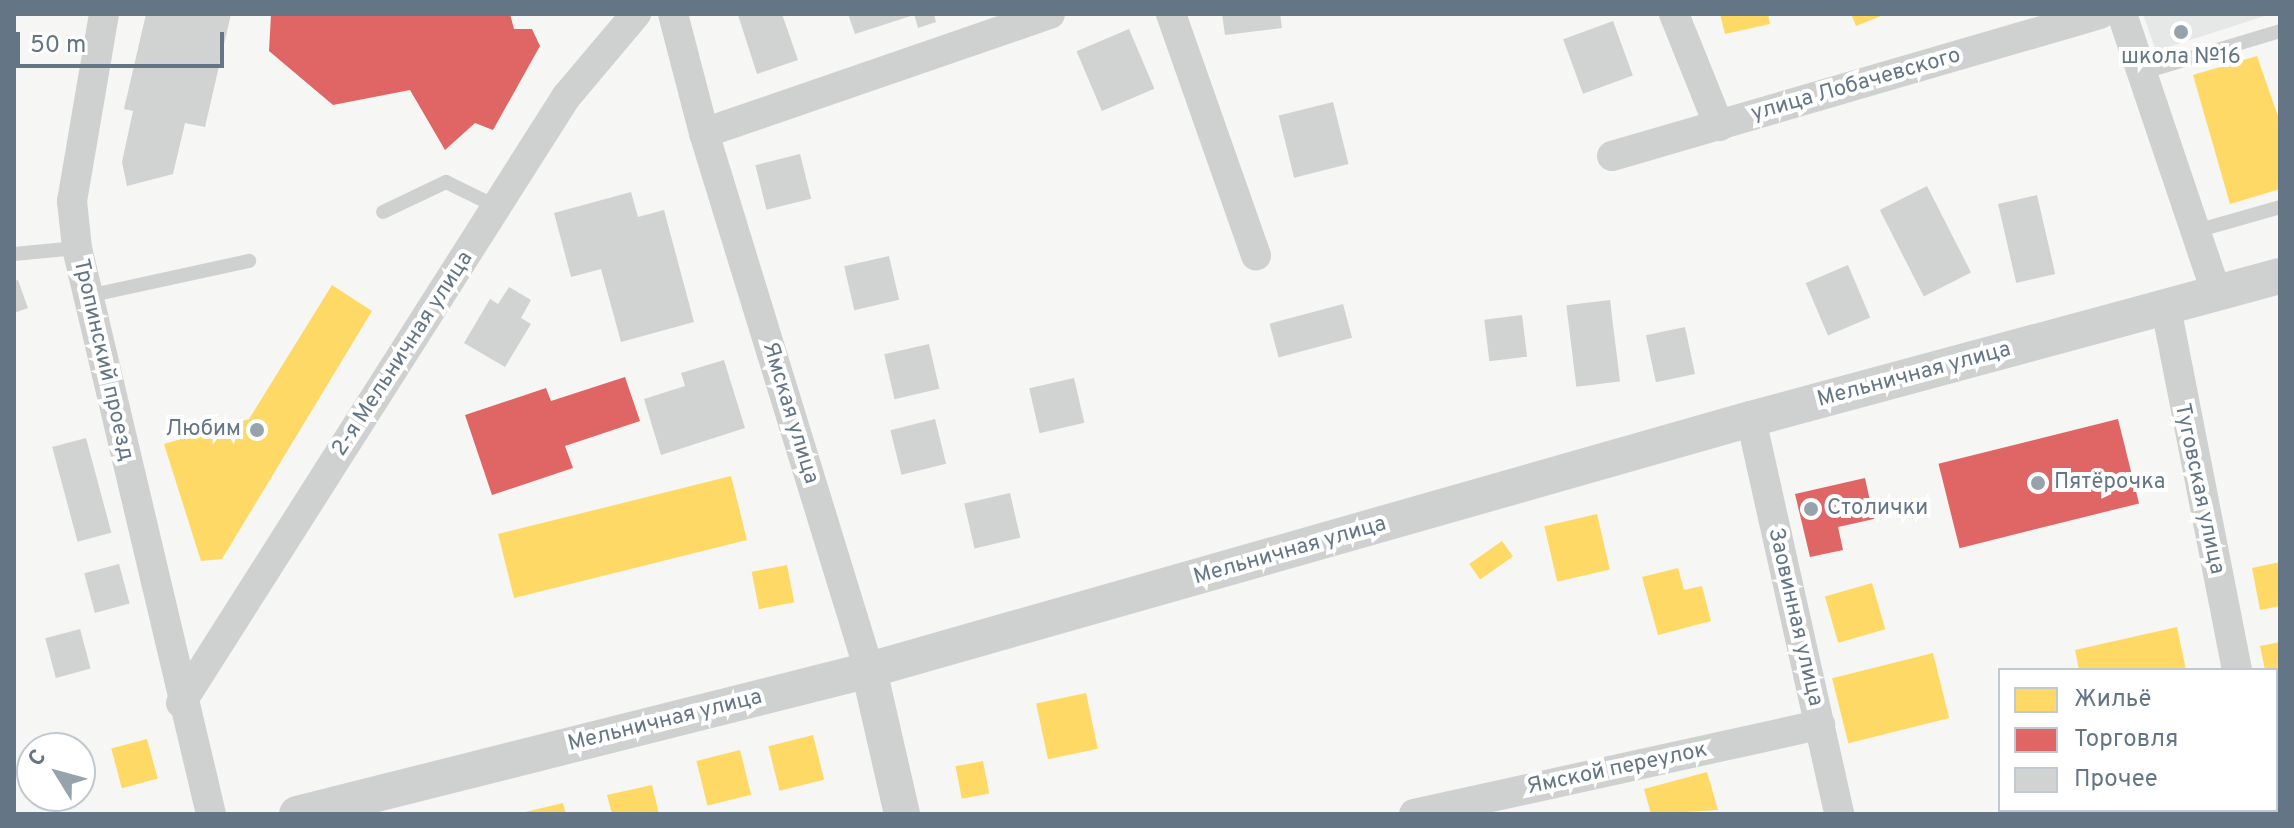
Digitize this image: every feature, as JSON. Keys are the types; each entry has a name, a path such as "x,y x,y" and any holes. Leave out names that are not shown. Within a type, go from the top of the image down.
{"street":[{"name":"Тропинский проезд","path":"104,14 72,201 77,248 181,703 211,814"},
{"name":"2-я Мельничная улица","path":"181,703 566,97 636,14"},
{"name":"Ямская улица","path":"673,14 704,133 869,670 902,814"},
{"path":"704,133 1050,14"},
{"path":"1171,14 1256,255"},
{"path":"1674,14 1719,126"},
{"name":"улица Лобачевского","path":"1612,156 2100,14"},
{"path":"2122,14 2217,294"},
{"name":"Мельничная улица","path":"297,814 367,805 869,670 1751,419 2280,276"},
{"name":"Туговская улица","path":"2166,308 2237,668"},
{"name":"Заовинная улица","path":"1751,419 1839,814"},
{"name":"Ямской переулок","path":"1414,814 1820,725"}],"lane":[{"path":"2141,73 2280,31"},
{"path":"383,212 446,182 497,207"},
{"path":"2196,231 2280,207"},
{"path":"14,254 77,248"},
{"path":"88,296 249,261"}],"shaded area":[{"name":"школа №16","path":"2143,14 2271,14 2156,51"}],"building: Жильё":[{"path":"1720,14 1768,14 1770,24 1725,34"},
{"path":"1851,14 1886,14 1856,26"},
{"path":"2257,56 2280,122 2280,189 2230,204 2193,75"},
{"name":"Любим","path":"332,285 372,311 222,559 201,561 164,444 249,419"},
{"path":"731,476 747,540 514,598 498,534"},
{"path":"1597,514 1610,570 1557,582 1544,526"},
{"path":"1502,541 1513,557 1480,580 1469,564"},
{"path":"2280,562 2280,606 2260,610 2252,568"},
{"path":"787,565 794,602 759,609 752,572"},
{"path":"1678,568 1684,590 1702,586 1711,621 1658,635 1642,577"},
{"path":"1872,583 1885,629 1838,643 1825,597"},
{"path":"2177,627 2186,668 2079,668 2075,650"},
{"path":"2280,642 2280,681 2278,668 2265,668 2260,646"},
{"path":"1933,653 1949,718 1848,743 1832,678"},
{"path":"1086,693 1098,749 1048,759 1036,704"},
{"path":"813,735 824,780 779,791 768,746"},
{"path":"147,739 158,779 122,788 111,749"},
{"path":"740,750 751,795 707,806 696,761"},
{"path":"983,761 989,793 962,799 956,766"},
{"path":"1707,772 1718,810 1651,814 1644,789"},
{"path":"652,785 659,814 612,814 607,795"},
{"path":"563,803 566,814 521,813"}],"building: Торговля":[{"path":"271,14 510,14 514,29 532,29 540,46 493,130 475,123 445,150 410,90 333,105 269,51"},
{"path":"625,377 640,421 565,446 573,468 492,495 465,415 546,388 551,401"},
{"name":"Пятёрочка","path":"2118,419 2139,503 1960,548 1938,464"},
{"path":"1865,478 1874,519 1838,527 1843,550 1810,557 1795,494"}],"building: Прочее":[{"path":"146,14 231,14 205,127 185,123 173,174 127,186 122,162 133,111 124,109"},
{"path":"782,14 798,60 757,74 738,15"},
{"path":"848,14 913,14 914,15 855,34"},
{"path":"914,14 934,14 936,22 918,28"},
{"path":"1222,14 1280,14 1282,28 1225,35"},
{"path":"1613,21 1633,76 1583,94 1563,39"},
{"path":"1129,29 1154,89 1102,111 1077,51"},
{"path":"1333,102 1348,164 1294,178 1279,116"},
{"path":"800,154 811,199 766,210 755,165"},
{"path":"1927,186 1971,272 1924,296 1880,210"},
{"path":"631,192 638,217 664,210 694,322 621,342 601,269 571,277 554,213"},
{"path":"2037,195 2055,274 2016,283 1998,204"},
{"path":"889,256 899,300 854,310 844,266"},
{"path":"1848,265 1870,317 1828,335 1806,283"},
{"path":"18,280 28,308 14,313 14,281"},
{"path":"509,287 531,300 521,318 531,324 505,367 464,343 490,299 498,304"},
{"path":"1610,300 1620,381 1576,387 1566,305"},
{"path":"1343,304 1352,338 1279,357 1270,324"},
{"path":"1522,315 1527,357 1489,361 1484,320"},
{"path":"1685,327 1695,374 1656,382 1646,335"},
{"path":"929,344 939,389 895,399 884,354"},
{"path":"724,360 745,428 661,455 644,399 685,386 681,373"},
{"path":"1074,378 1084,423 1040,433 1029,388"},
{"path":"935,419 946,464 901,475 890,430"},
{"path":"86,438 111,533 78,542 52,447"},
{"path":"1010,493 1020,538 975,548 964,504"},
{"path":"119,564 130,604 95,613 84,573"},
{"path":"80,629 91,669 56,678 45,638"}],"place":[{"name":"школа №16","path":"2181,32"},
{"name":"Любим","path":"257,430"},
{"name":"Пятёрочка","path":"2038,483"},
{"name":"Столички","path":"1811,509"}]}
